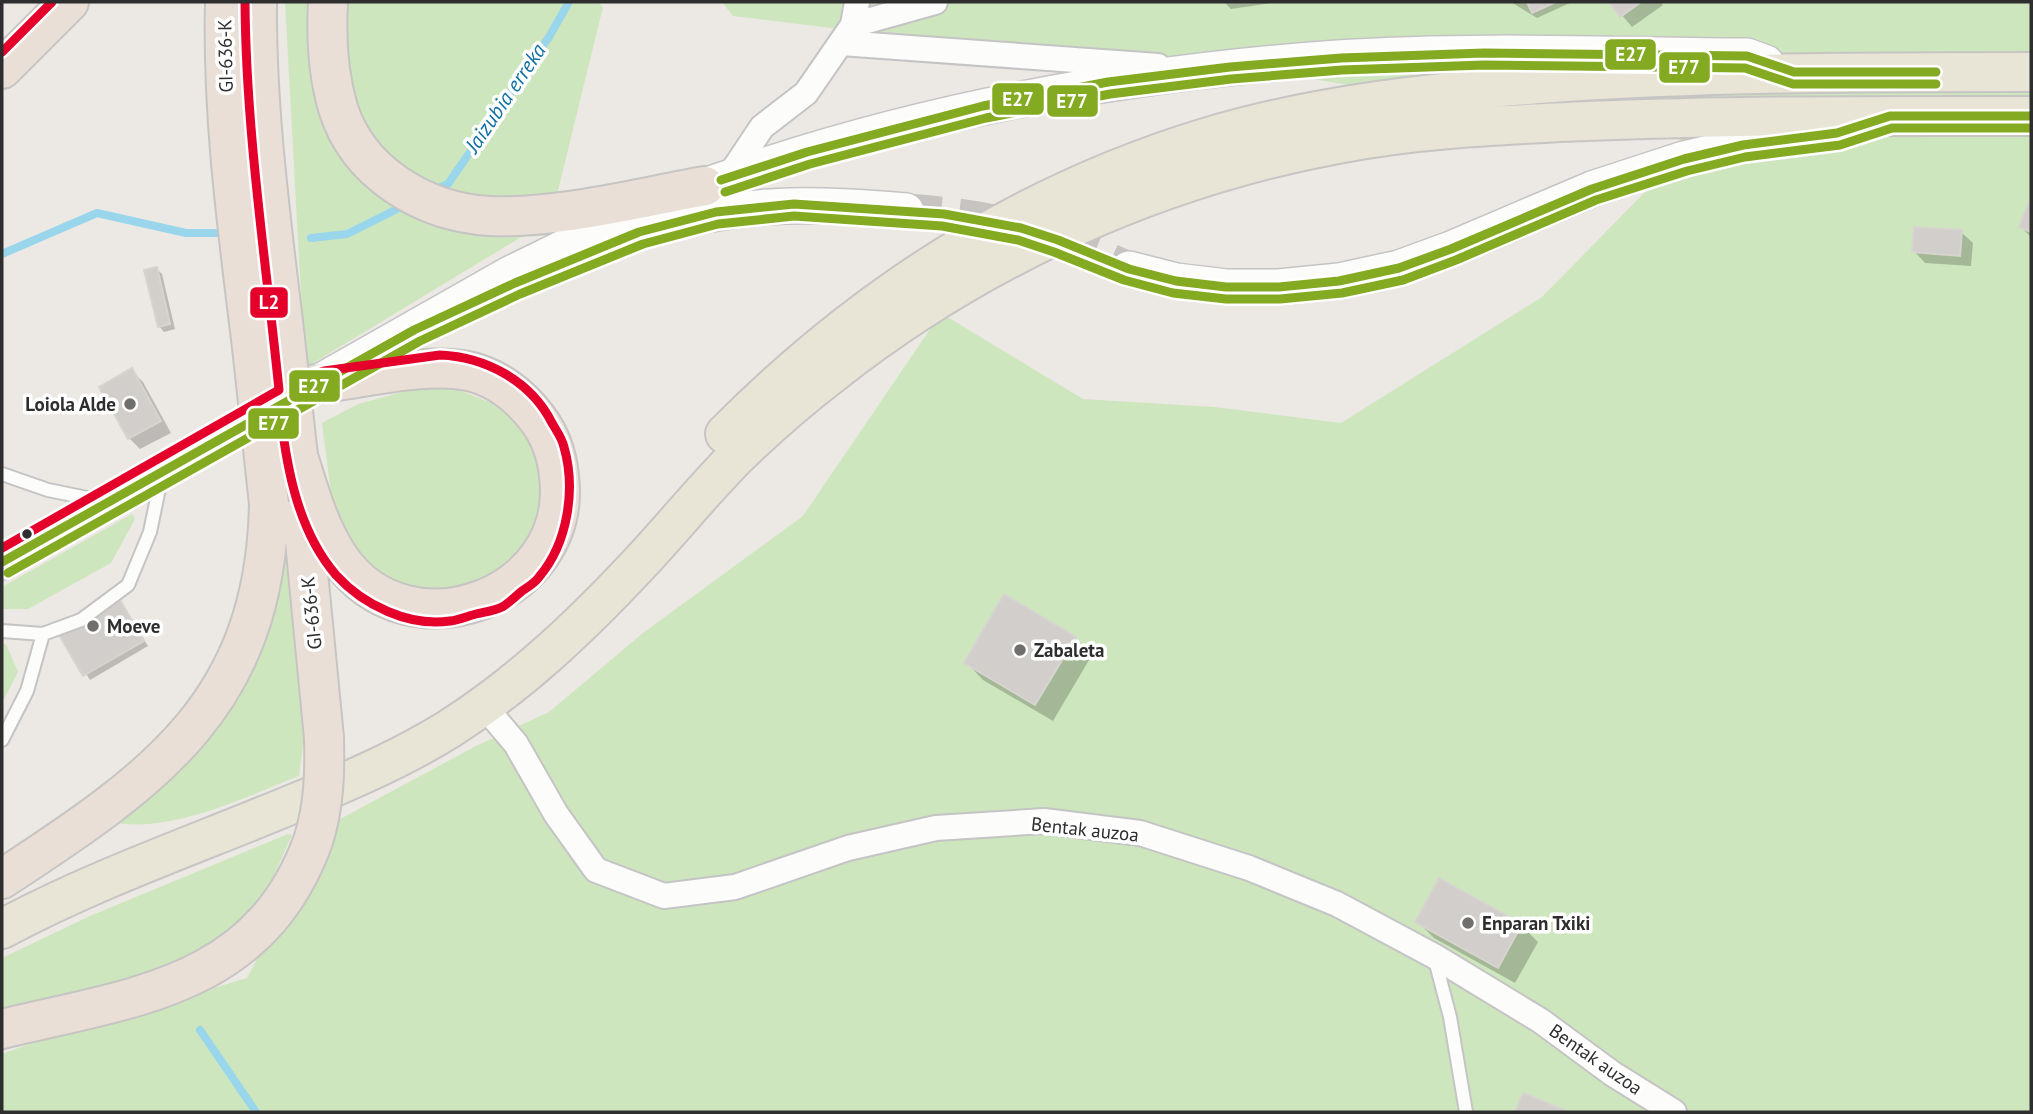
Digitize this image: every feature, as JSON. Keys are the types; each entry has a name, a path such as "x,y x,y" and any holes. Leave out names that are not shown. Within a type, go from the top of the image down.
{"highway":[{"path":"2,69 69,2"},
{"name":"GI-636-K","path":"2,1029 152,993 180,982 233,953 276,911 293,885 313,841 323,799 324,738 301,513 298,456 269,343 229,158 223,56 225,2"},
{"name":"GI-636-K","path":"2,879 135,786 186,738 208,710 232,669 255,613 267,553 269,504 269,343 263,153 256,51 257,2"},
{"path":"328,2 329,64 338,109 355,142 380,173 411,195 448,209 489,216 537,214 717,182"},
{"path":"298,456 320,522 341,560 355,577 373,590 413,607 435,610 457,608 478,603 508,588 532,566 554,528 560,485 551,442 527,405 511,391 472,372 450,368 428,368 316,384"}],"main road":[{"path":"2,562 522,268 596,232 717,182 807,152 983,106 1108,82 1203,70 1341,58 1484,53 1747,56 1794,72"},
{"path":"528,670 578,615 720,438 785,376 854,318 970,240 1073,188 1145,159 1206,138 1331,108 1499,87 1631,78 1794,72 2031,72"},
{"path":"2,929 93,886 348,782 422,745 484,706 583,621 738,456 831,374 932,302 1008,259 1097,216 1239,167 1336,144 1397,134 1459,128 1714,116 2031,116"},
{"path":"1129,269 1176,281 1226,287 1279,287 1339,281 1399,268 1451,249 1592,189 1684,159 1743,145 1837,133 1890,116"},
{"path":"414,330 540,272 639,232 677,220 716,212 794,204 906,211"}],"street":[{"path":"717,182 762,127 806,93 850,23 935,2"},
{"path":"850,23 1203,70"},
{"name":"Bentak auzoa","path":"484,706 516,744 556,814 596,870 664,896 736,887 848,848 936,828 1044,821 1140,833 1249,868 1337,904 1434,956 1541,1021 1613,1074 1674,1112"}],"lane":[{"path":"2,631 43,634 80,620 128,585 150,532 162,472"},
{"path":"2,474 48,490 107,503"},
{"path":"2,740 27,691 43,634"},
{"path":"1434,956 1450,1017 1466,1112"}],"green space":[{"path":"285,2 598,2 603,7 551,219 305,368"},
{"path":"722,2 2031,2 2031,1112 2,1112 2,1054 43,1039 247,978 329,825 476,746 549,712 643,633 803,516 941,313 1083,399 1215,407 1341,423 1542,297 1694,142 1191,59 937,41 733,16"},
{"path":"454,388 499,406 526,427 540,457 543,499 531,533 506,567 471,590 431,595 386,578 354,556 333,509 322,423 358,404 410,390"},
{"path":"282,500 307,746 303,746 299,776 182,819 158,823 111,822 195,750"},
{"path":"132,514 135,519 111,563 28,609 2,609 2,587"},
{"path":"2,644 6,644 18,672 2,703"},
{"path":"288,834 292,835 267,891 215,944 170,967 117,986 2,1014 2,958 90,916"}],"building":[{"path":"1527,2 1556,2 1532,13"},
{"path":"1609,2 1641,2 1620,17"},
{"path":"2031,197 2031,232 2019,227"},
{"path":"1914,227 1962,230 1960,256 1912,252"},
{"path":"157,267 170,324 158,327 144,270"},
{"name":"Loiola Alde","path":"132,368 161,421 128,439 99,387"},
{"path":"116,593 144,641 83,676 55,628"},
{"name":"Zabaleta","path":"1004,594 1076,637 1035,705 964,663"},
{"name":"Enparan Txiki","path":"1439,878 1522,924 1498,968 1415,922"},
{"path":"1523,1093 1569,1112 1515,1112"}],"waterway":[{"name":"Jaizubia erreka","path":"436,189 448,184 549,37 569,2"},
{"name":"Jaizubia erreka","path":"311,238 347,234 401,207"},
{"name":"Jaizubia erreka","path":"2,254 97,213 186,233 219,233"},
{"path":"200,1030 256,1112"}],"tunnel":[{"path":"906,211 1008,225 1063,242 1129,269"}],"transit line":[{"name":"L2","path":"2,52 52,2"},
{"name":"L2","path":"2,548 279,390 253,148 245,2"},
{"name":"E27","path":"721,180 807,152 983,106 1108,82 1230,67 1341,58 1484,53 1747,56 1794,72 1936,72"},
{"name":"E77","path":"725,192 810,164 986,118 1110,94 1231,79 1342,70 1484,65 1745,68 1793,84 1936,84"},
{"name":"E27","path":"2,562 414,330 515,283 639,232 716,212 794,204 944,214 1021,228 1129,269 1176,281 1226,287 1279,287 1339,281 1399,268 1451,249 1592,189 1684,159 1743,145 1837,133 1890,116 2031,116"},
{"name":"E77","path":"8,573 420,341 520,294 643,244 718,224 794,216 942,226 1018,240 1124,280 1173,293 1226,299 1280,299 1342,293 1403,280 1596,200 1687,171 1745,157 1840,145 1892,128 2031,128"},
{"name":"L2","path":"281,417 291,479 313,540 336,575 359,596 373,604 419,621 457,620 502,607 536,581 549,563 557,548 567,515 568,463 562,440 543,408 519,384 490,366 440,355 324,371 302,378"}],"place":[{"name":"Loiola Alde","path":"130,404"},
{"name":"Moeve","path":"93,626"},
{"name":"Zabaleta","path":"1020,650"},
{"name":"Enparan Txiki","path":"1468,923"}]}
